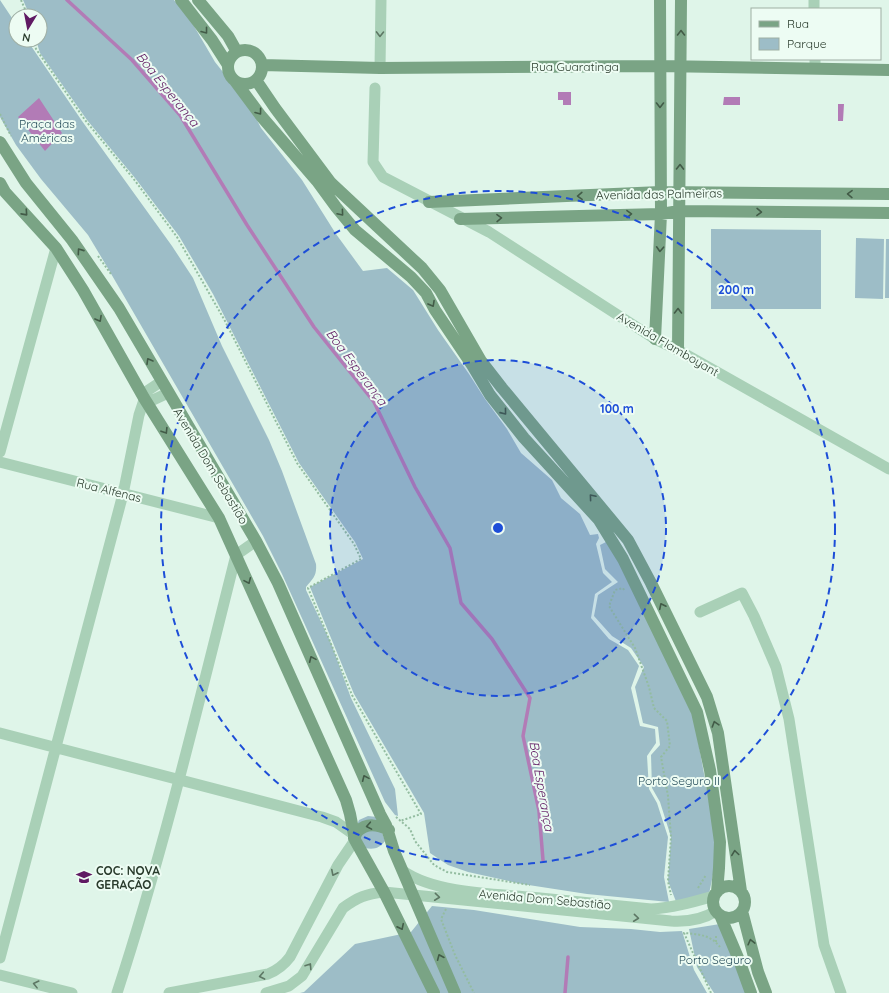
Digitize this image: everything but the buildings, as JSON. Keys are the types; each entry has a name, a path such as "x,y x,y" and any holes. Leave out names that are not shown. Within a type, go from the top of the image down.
{"street":[{"path":"181,0 212,40 228,65"},
{"path":"198,0 228,36 238,52"},
{"path":"380,68 381,0"},
{"path":"655,339 661,214 660,0"},
{"path":"678,350 679,192 682,66 681,0"},
{"path":"236,81 246,84 256,80 261,71 262,65 256,54 244,50 238,52 230,60 228,65 228,71 231,77 236,81 261,116 317,181 336,207 356,230 411,277 426,293 435,310 490,395 524,438 599,520 623,559 697,712 710,770 720,842 719,868 714,907 739,960 751,993"},
{"name":"Rua Guaratinga","path":"262,65 380,68 815,64 889,70"},
{"path":"256,80 331,183 422,268 440,290 481,361 628,540 651,583 707,697 718,733 740,891 745,901 742,911 758,972 766,993"},
{"name":"Avenida Flamboyant","path":"375,88 373,162 383,177 489,232 655,339 678,350 889,469"},
{"name":"Avenida Dom Sebastião","path":"0,142 26,183 72,240 119,308 256,541 278,583 380,814 389,830 394,850 403,871 408,875 431,884 469,892 651,909 674,907 716,894"},
{"name":"Avenida Dom Sebastião","path":"2,189 56,248 83,290 144,398 219,518 346,800 352,822 354,837"},
{"name":"Avenida das Palmeiras","path":"429,202 660,192 889,194"},
{"name":"Avenida das Palmeiras","path":"460,218 661,214 679,210 889,213"},
{"path":"0,452 56,248"},
{"path":"0,958 123,494 139,415 147,391 162,381"},
{"path":"144,398 153,400 168,393"},
{"name":"Rua Alfenas","path":"0,462 219,518"},
{"path":"118,993 140,923 179,780 236,555 256,541"},
{"path":"700,612 742,593 754,616 776,667 789,719 824,945 841,993"},
{"path":"0,734 56,747 322,816 336,822 354,837 382,888 434,993"},
{"path":"169,993 268,974 277,970 290,957 357,832 367,826 379,826 389,830"},
{"path":"403,871 455,993"},
{"path":"716,894 721,889 731,887 740,891"},
{"name":"Avenida Dom Sebastião","path":"266,993 289,986 302,976 343,908 352,901 382,888 413,894 680,922 700,919 718,913"},
{"path":"718,913 729,918 734,917 742,911"},
{"path":"0,975 72,993"}],"path":[{"path":"36,48 85,120 133,178 177,237 225,321 297,463 356,549 361,559 308,588 352,695 421,814 400,821 410,829 415,841 434,865 446,872 536,886"},
{"path":"627,594 623,588 615,590 609,606 634,648 650,687 654,708 667,721 670,746 661,757 668,796 671,837 668,881 674,907"},
{"path":"695,892 708,872"},
{"path":"447,906 441,919 455,955 474,993"},
{"path":"680,922 711,993"},
{"path":"677,932 701,934 716,942 724,952"},
{"path":"716,935 716,942"}],"green space":[{"name":"Praça das Américas","path":"0,0 8,12 8,48 32,48 193,278 222,346 269,440 282,471 316,564 315,574 313,579 306,587 306,590 331,643 351,698 395,789 398,816 395,815 385,802 282,574 263,536 88,235 41,179 16,145 0,117"},
{"path":"23,0 174,0 191,21 215,62 250,106 261,128 302,180 336,234 363,271 387,268 413,290 438,330 507,429 521,453 552,480 561,498 580,514 590,535 598,534 599,538 596,544 603,573 612,582 595,594 591,618 609,639 628,650 639,666 631,688 640,726 655,729 656,743 647,756 649,789 657,803 668,837 664,877 669,902 587,894 522,884 468,872 448,865 430,853 424,813 354,694 310,587 363,559 355,542 299,463 213,294 179,236 135,178 87,120 40,53 38,48 48,48 48,8 26,8"},
{"path":"711,229 821,230 821,309 711,309"},
{"path":"856,238 884,239 883,299 855,298"},
{"path":"886,239 889,239 889,298 885,298"},
{"name":"Porto Seguro II","path":"609,539 693,713 716,840 715,865 709,894 677,904 668,881 671,837 660,802 652,788 651,755 660,745 658,727 643,723 635,687 644,667 631,648 612,636 594,616 598,595 618,582 605,569 600,545"},
{"path":"368,816 377,817 385,841 379,847 374,849 365,848 355,829 359,820"},
{"path":"432,906 474,910 580,927 660,932 682,931 694,970 707,993 300,993 304,992 355,944 411,932"},
{"name":"Porto Seguro","path":"720,924 747,993 714,993 697,967 689,929"}],"shaded area":[{"path":"558,92 571,92 571,105 563,105 563,100 558,100"},
{"path":"724,97 740,97 740,105 723,105"},
{"path":"39,98 62,133 45,151 18,117"},
{"path":"838,104 844,104 843,121 838,121"}],"waterway":[{"name":"Boa Esperança","path":"67,0 132,60 180,115 247,225 314,327 374,402 415,487 450,548 461,603 492,639 530,698 523,736 539,811 543,860"},
{"name":"Boa Esperança","path":"565,993 568,957"}],"place":[{"name":"COC: NOVA GERAÇÃO","path":"84,877"}]}
